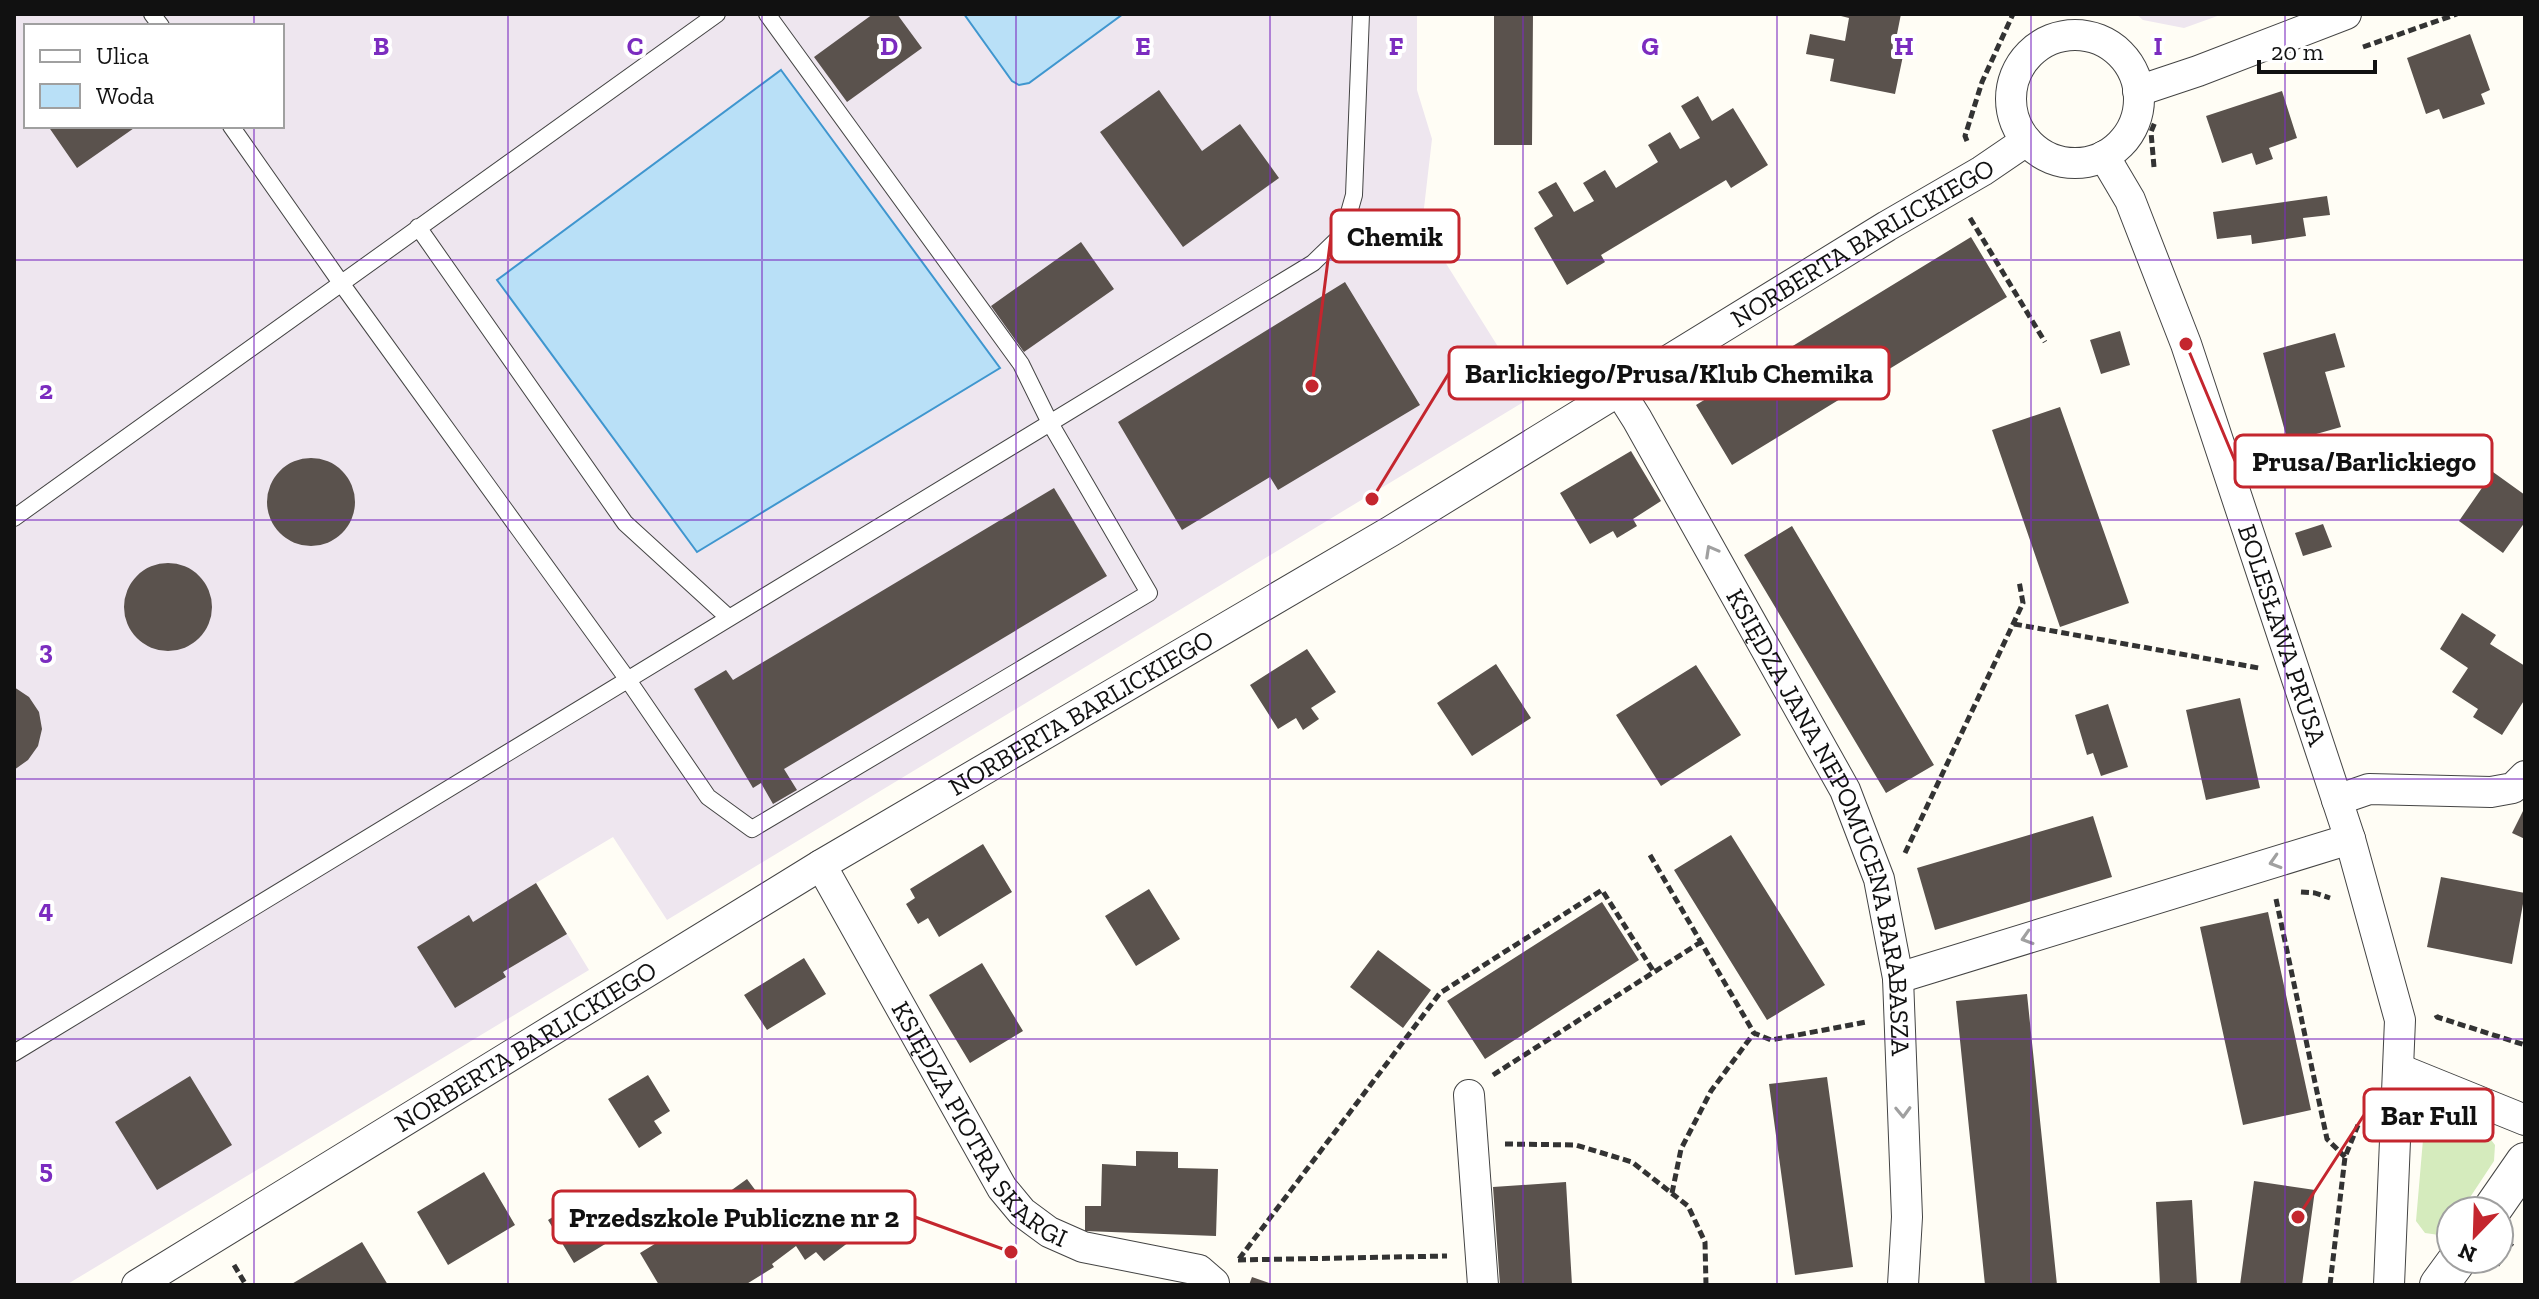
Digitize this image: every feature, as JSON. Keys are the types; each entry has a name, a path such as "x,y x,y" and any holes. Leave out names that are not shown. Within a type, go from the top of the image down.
{"street":[{"path":"2138,91 2346,14"},
{"path":"2068,25 2108,44 2122,56 2133,72 2138,91 2138,110 2131,129 2120,145 2104,156 2083,163 2062,162 2042,155 2026,141 2015,124 2010,104 2012,83 2020,65 2034,50 2068,25"},
{"name":"NORBERTA BARLICKIEGO","path":"137,1285 821,865 1391,531 1887,226 1982,171 2026,141"},
{"name":"BOLESŁAWA PRUSA","path":"2104,156 2130,200 2186,344 2350,839 2400,1020 2389,1285"},
{"name":"KSIĘDZA JANA NEPOMUCENA BARABASZA","path":"1620,392 1845,790 1879,879 1898,978 1907,1217 1903,1285"},
{"path":"2337,800 2369,789 2491,792 2513,788 2525,776"},
{"path":"1898,978 2350,839"},
{"name":"KSIĘDZA PIOTRA SKARGI","path":"821,865 994,1174 1022,1212 1049,1232 1083,1247 1199,1270 1214,1284"},
{"path":"2399,1069 2525,1120"},
{"path":"1469,1095 1482,1270"},
{"path":"2514,1195 2525,1162"},
{"path":"2439,1285 2457,1275"}],"lane":[{"path":"14,518 717,14"},
{"path":"232,128 628,680 708,797 752,829 1149,593 1050,423 1021,364 767,14"},
{"path":"14,1053 1313,263 1343,234 1354,195 1361,14"},
{"path":"418,227 625,523 729,618"}],"path":[{"path":"1982,171 1965,136 1982,82 2013,14"},
{"path":"2355,50 2457,14"},
{"path":"2157,119 2151,132 2152,161 2157,175"},
{"path":"1970,218 2045,342"},
{"path":"1900,848 1903,858 2014,624 2023,603 2019,581"},
{"path":"2014,624 2264,669 2259,655"},
{"path":"1650,855 1754,1033 1771,1040 1867,1022 1867,1007"},
{"path":"1214,1284 1238,1260 1440,993 1602,890 1654,972"},
{"path":"2290,891 2315,893 2335,901"},
{"path":"2275,895 2327,1139 2345,1157"},
{"path":"1469,1095 1477,1085 1701,942"},
{"path":"2433,1002 2437,1017 2525,1045"},
{"path":"1672,1193 1681,1149 1705,1102 1754,1033"},
{"path":"2330,1285 2345,1157 2358,1128 2359,1112"},
{"path":"1472,1143 1576,1145 1632,1162 1688,1206 1705,1242 1706,1285"},
{"path":"1238,1260 1482,1270"},
{"path":"234,1265 246,1285"}],"shaded area":[{"path":"14,14 1417,14 1417,90 1432,139 1422,225 1530,398 667,920 613,837 536,883 589,970 66,1285 14,1285"},
{"path":"2136,14 2223,14 2184,28 2143,20"}],"green space":[{"path":"2450,1115 2485,1132 2495,1145 2494,1161 2472,1195 2435,1195 2435,1234 2425,1233 2416,1221 2424,1128 2436,1117"}],"water":[{"path":"964,14 1123,14 1029,83 1019,85 1012,81"},
{"path":"781,70 1000,368 697,552 497,280"}],"building":[{"path":"873,14 897,14 922,48 847,102 814,57"},
{"path":"1494,14 1533,14 1532,145 1494,145"},
{"path":"1833,14 1901,14 1894,49 1904,51 1895,94 1830,81 1834,59 1806,54 1810,34 1845,41 1849,18"},
{"path":"2470,34 2490,90 2481,94 2485,104 2443,119 2439,109 2426,114 2407,58"},
{"path":"1159,90 1202,151 1240,124 1279,178 1183,247 1100,132"},
{"path":"2282,91 2297,138 2269,148 2273,159 2256,165 2252,153 2222,163 2206,116"},
{"path":"1698,96 1712,121 1733,108 1768,165 1731,188 1726,180 1601,255 1605,262 1567,285 1534,228 1553,216 1538,192 1556,182 1574,212 1594,201 1583,183 1605,170 1616,188 1658,162 1648,145 1670,132 1680,149 1700,138 1681,106"},
{"path":"49,128 134,128 77,168"},
{"path":"2327,196 2330,215 2303,218 2306,236 2252,244 2251,235 2217,239 2213,212"},
{"path":"1971,237 2007,297 1732,465 1696,405"},
{"path":"1081,242 1114,289 1024,352 991,306"},
{"path":"1345,282 1420,405 1278,490 1270,477 1182,530 1118,422"},
{"path":"2120,331 2130,365 2101,374 2090,340"},
{"path":"2335,333 2345,367 2325,372 2341,427 2288,442 2263,353"},
{"path":"2060,407 2129,603 2060,627 1992,430"},
{"path":"1631,451 1661,501 1633,519 1637,526 1617,538 1613,531 1590,544 1560,493"},
{"path":"311,458 336,465 348,477 355,502 348,527 336,539 311,546 286,539 274,527 267,502 274,477 286,465"},
{"path":"2493,472 2525,495 2525,522 2503,553 2459,521"},
{"path":"1054,488 1107,576 784,769 797,790 773,804 761,783 753,788 694,689 726,670 733,680"},
{"path":"2323,524 2332,547 2303,556 2295,533"},
{"path":"1792,526 1934,765 1886,793 1744,555"},
{"path":"159,563 177,563 193,570 205,582 212,598 212,616 205,632 193,644 177,651 159,651 143,644 131,632 124,616 124,598 131,582 143,570"},
{"path":"2462,613 2496,635 2490,644 2525,666 2525,699 2502,735 2473,717 2478,709 2452,692 2468,668 2440,649"},
{"path":"1307,649 1336,692 1311,708 1319,719 1303,730 1296,718 1278,729 1250,685"},
{"path":"1496,664 1531,718 1472,756 1437,703"},
{"path":"1696,665 1741,735 1661,786 1616,715"},
{"path":"14,687 29,697 39,712 42,729 38,746 28,760 14,770"},
{"path":"2240,698 2260,788 2206,800 2186,710"},
{"path":"2108,704 2128,767 2101,776 2093,753 2087,755 2075,715"},
{"path":"2525,807 2525,839 2512,833"},
{"path":"2093,816 2112,877 1935,930 1917,868"},
{"path":"1731,835 1825,985 1767,1020 1674,870"},
{"path":"983,844 1012,892 939,937 928,918 918,924 906,904 915,898 910,889"},
{"path":"2441,877 2525,893 2512,964 2427,947"},
{"path":"536,883 567,934 503,972 506,977 455,1008 417,947 469,915 473,922"},
{"path":"1149,889 1180,939 1136,966 1105,916"},
{"path":"1602,902 1639,960 1485,1059 1447,1001"},
{"path":"2268,912 2311,1110 2243,1125 2200,927"},
{"path":"1378,950 1431,990 1403,1028 1350,987"},
{"path":"804,958 826,994 767,1030 744,995"},
{"path":"982,963 1023,1031 970,1063 929,995"},
{"path":"2027,994 2057,1285 1985,1285 1956,1001"},
{"path":"648,1075 670,1111 654,1121 662,1133 639,1148 608,1099"},
{"path":"190,1076 232,1145 157,1190 115,1122"},
{"path":"1827,1077 1853,1267 1795,1275 1769,1084"},
{"path":"1136,1151 1178,1152 1178,1168 1218,1169 1216,1236 1085,1231 1085,1206 1101,1206 1102,1164 1136,1166"},
{"path":"484,1172 515,1225 448,1265 417,1212"},
{"path":"747,1179 777,1219 812,1194 849,1242 824,1261 816,1252 805,1260 796,1246 772,1264 774,1267 745,1285 659,1285 640,1253 725,1201 722,1197"},
{"path":"2254,1181 2315,1190 2302,1285 2240,1285"},
{"path":"1566,1182 1572,1285 1500,1285 1493,1187"},
{"path":"625,1191 643,1221 574,1263 548,1220 582,1199 590,1213"},
{"path":"2192,1200 2197,1285 2160,1285 2156,1202"},
{"path":"362,1242 388,1285 290,1285"},
{"path":"1252,1277 1275,1285 1249,1285"}],"place":[{"name":"Prusa/Barlickiego","path":"2186,344"},
{"name":"Chemik","path":"1312,386"},
{"name":"Barlickiego/Prusa/Klub Chemika","path":"1372,499"},
{"name":"Bar Full","path":"2298,1217"},
{"name":"Przedszkole Publiczne nr 2","path":"1011,1252"}]}
